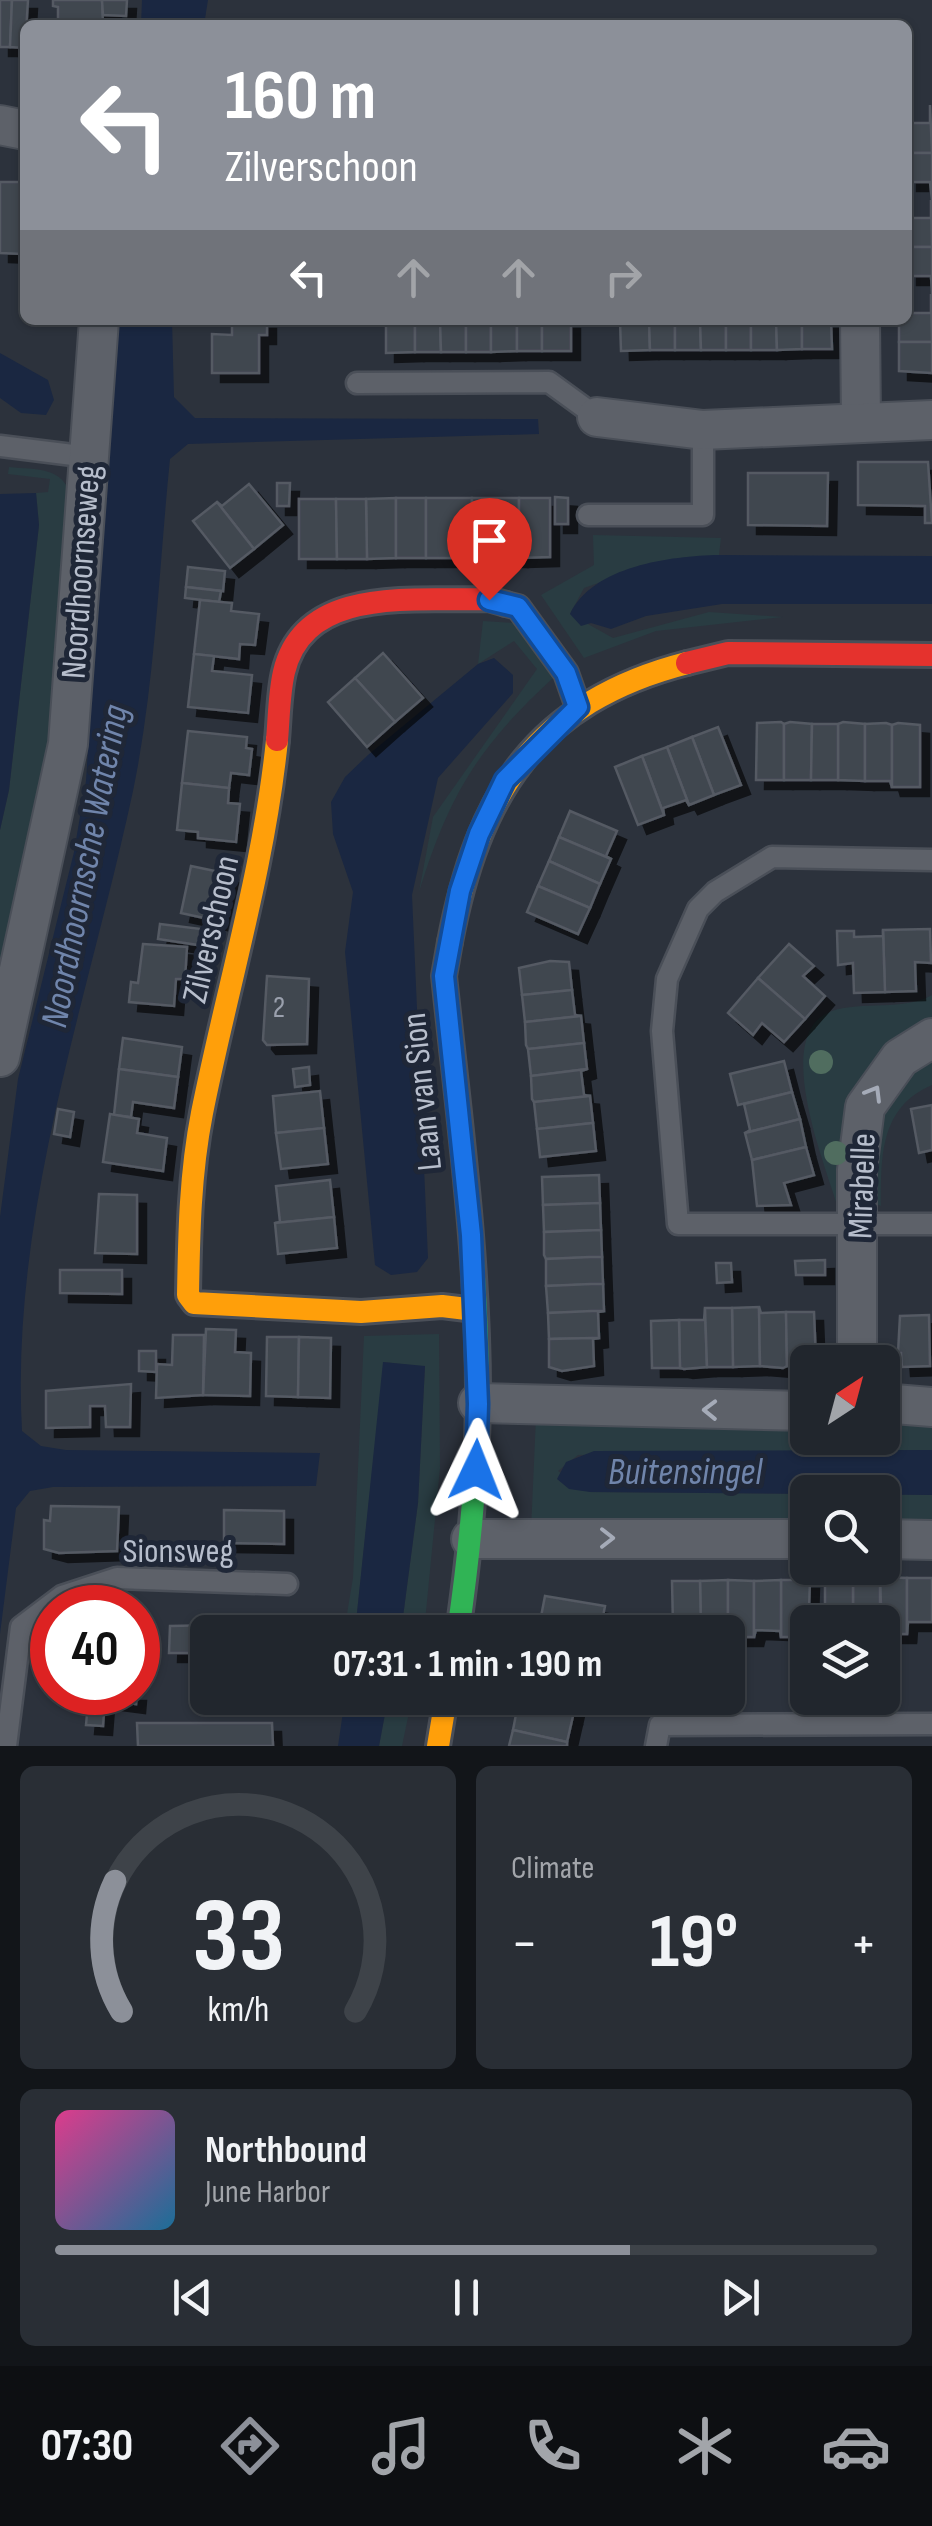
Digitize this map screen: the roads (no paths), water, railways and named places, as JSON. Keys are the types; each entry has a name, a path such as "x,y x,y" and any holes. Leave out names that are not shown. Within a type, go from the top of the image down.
{"street":[{"name":"Noordhoornseweg","path":"0,1058 68,744 99,325"},
{"path":"860,325 861,423"},
{"path":"597,417 703,430 932,420"},
{"name":"Zilverschoon","path":"476,1310 442,1306 362,1312 194,1303 188,1295 190,1197 202,1116 268,829 284,669 308,624 347,606 489,600 518,607 566,673 578,707"},
{"name":"Laan van Sion","path":"460,1615 471,1540 478,1404 476,1310 444,976 460,891 479,834 505,780 578,707 649,672 728,653 932,655"},
{"name":"Mirabelle","path":"857,1345 857,1170 866,1107 900,1058 932,1038"},
{"path":"478,1404 790,1411"},
{"path":"900,1404 932,1407"},
{"path":"471,1540 790,1539"},
{"path":"900,1540 932,1540"},
{"path":"438,1746 443,1715"}],"lane":[{"path":"357,383 549,382 597,417"},
{"path":"588,515 704,515 703,430"},
{"path":"0,446 88,457"},
{"path":"932,860 772,858 714,892 698,909 668,979 662,1032 678,1224 932,1224"},
{"name":"Sionsweg","path":"6,1746 21,1627 62,1596 117,1578 287,1584"},
{"path":"656,1746 660,1725 932,1724"}],"water":[{"path":"142,0 208,0 205,20 141,20"},
{"name":"Noordhoornsche Watering","path":"115,325 172,325 174,397 195,418 538,419 539,434 188,444 170,459 151,668 133,791 40,1188 21,1350 22,1431 41,1446 66,1450 320,1453 316,1486 53,1487 30,1491 16,1508 0,1634 0,1217 18,1079 74,852 86,781"},
{"path":"0,353 48,380 54,400 46,415 21,413 0,398"},
{"path":"36,493 39,525 9,790 0,830 0,494"},
{"path":"719,555 932,556 932,604 722,604 646,616 611,629 591,623 581,626 570,614 581,598 614,575 656,561"},
{"path":"494,658 513,675 513,693 438,778 412,895 428,1258 417,1272 391,1275 375,1265 345,952 353,892 333,834 331,802 345,777 368,755 478,664"},
{"path":"383,1362 425,1366 418,1503 403,1615 357,1615"},
{"name":"Buitensingel","path":"790,1450 790,1455 900,1455 900,1450 932,1450 932,1495 900,1495 900,1475 790,1475 790,1494 590,1492 569,1489 557,1479 566,1462 594,1451"},
{"path":"343,1715 385,1715 379,1746 338,1746"}]}
